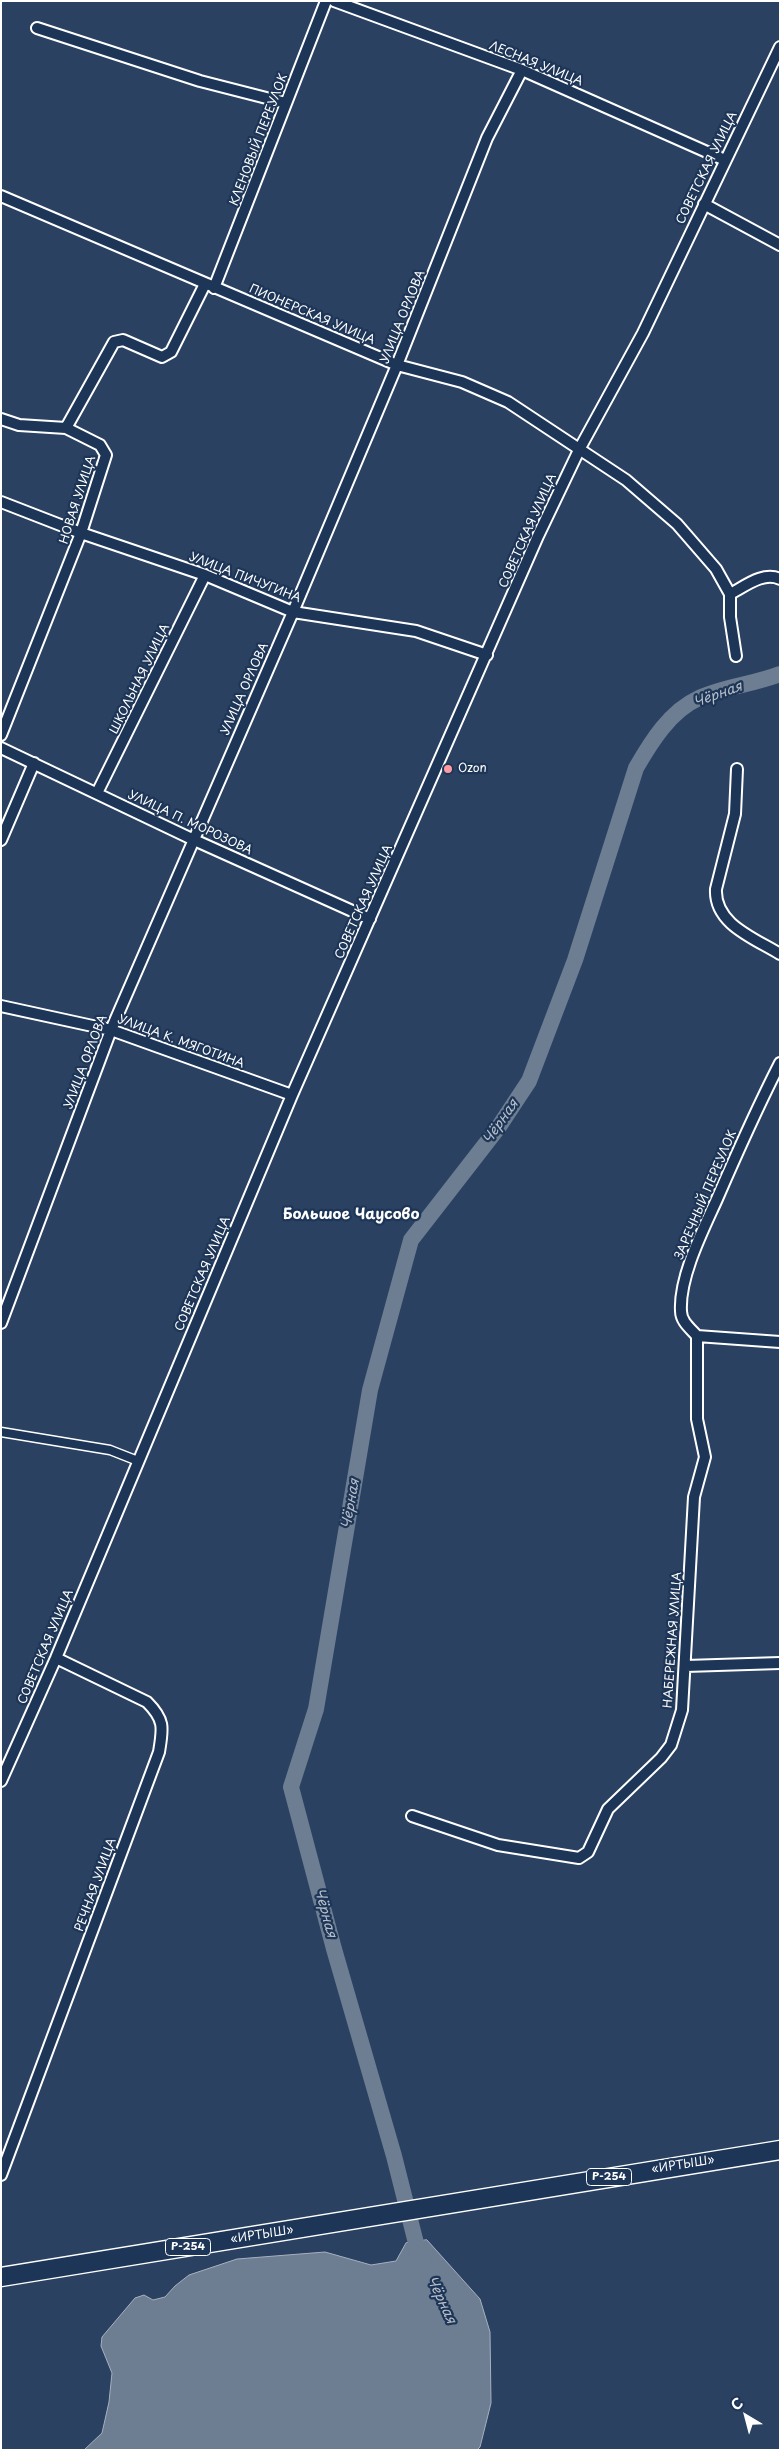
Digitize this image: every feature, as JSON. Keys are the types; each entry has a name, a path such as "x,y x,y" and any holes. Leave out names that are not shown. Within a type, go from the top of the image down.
{"highway":[{"name":"«ИРТЫШ»","path":"1,2276 780,2150"}],"street":[{"name":"КЛЕНОВЫЙ ПЕРЕУЛОК","path":"210,286 326,1"},
{"name":"ЛЕСНАЯ УЛИЦА","path":"334,1 522,70 725,160"},
{"path":"37,28 200,81 286,103"},
{"name":"СОВЕТСКАЯ УЛИЦА","path":"1,1781 56,1658 292,1095 538,536 580,448 643,333 780,47"},
{"name":"УЛИЦА ОРЛОВА","path":"1,1323 110,1030 293,612 397,365 487,138 522,70"},
{"name":"ПИОНЕРСКАЯ УЛИЦА","path":"1,196 397,365 462,382 508,402 626,480 677,524 716,569 730,594 736,656"},
{"path":"704,204 780,245"},
{"path":"1,419 19,425 66,428 114,342 123,340 162,356 171,352 210,286"},
{"name":"НОВАЯ УЛИЦА","path":"1,735 81,533 106,455 100,446 66,428"},
{"name":"УЛИЦА ПИЧУГИНА","path":"1,502 81,533 205,575 293,612 416,631 487,655"},
{"name":"ШКОЛЬНАЯ УЛИЦА","path":"97,793 205,575"},
{"path":"730,594 772,575 780,579"},
{"name":"УЛИЦА П. МОРОЗОВА","path":"1,748 192,839 370,919"},
{"path":"1,840 34,763"},
{"path":"737,769 735,814 716,889 715,901 726,921 780,954"},
{"name":"УЛИЦА К. МЯГОТИНА","path":"1,1006 110,1030 292,1095"},
{"name":"ЗАРЕЧНЫЙ ПЕРЕУЛОК","path":"697,1336 686,1325 680,1314 687,1273 701,1234 749,1124 780,1063"},
{"path":"697,1336 780,1342"},
{"name":"НАБЕРЕЖНАЯ УЛИЦА","path":"412,1816 498,1845 579,1858 588,1852 608,1809 661,1758 671,1745 682,1710 686,1666 694,1497 705,1457 696,1418 697,1336"},
{"path":"1,1432 110,1450 138,1461"},
{"name":"РЕЧНАЯ УЛИЦА","path":"1,2174 159,1752 163,1728 158,1713 147,1702 56,1658"},
{"path":"686,1666 780,1663"}],"water":[{"path":"427,2240 480,2299 490,2332 491,2403 480,2447 477,2450 84,2450 102,2433 109,2402 112,2373 101,2346 102,2337 135,2298 144,2295 153,2300 165,2297 189,2275 237,2259 325,2252 371,2265 396,2261 406,2243"}],"waterway":[{"name":"Чёрная","path":"423,2262 419,2255 394,2156 334,1949 291,1787 316,1709 370,1390 411,1240 498,1128 529,1081 575,960 636,768 662,728 689,704 709,694 780,674"}],"place":[{"name":"Ozon","path":"448,769"}],"district":[{"name":"Большое Чаусово","path":"351,1215"}]}
